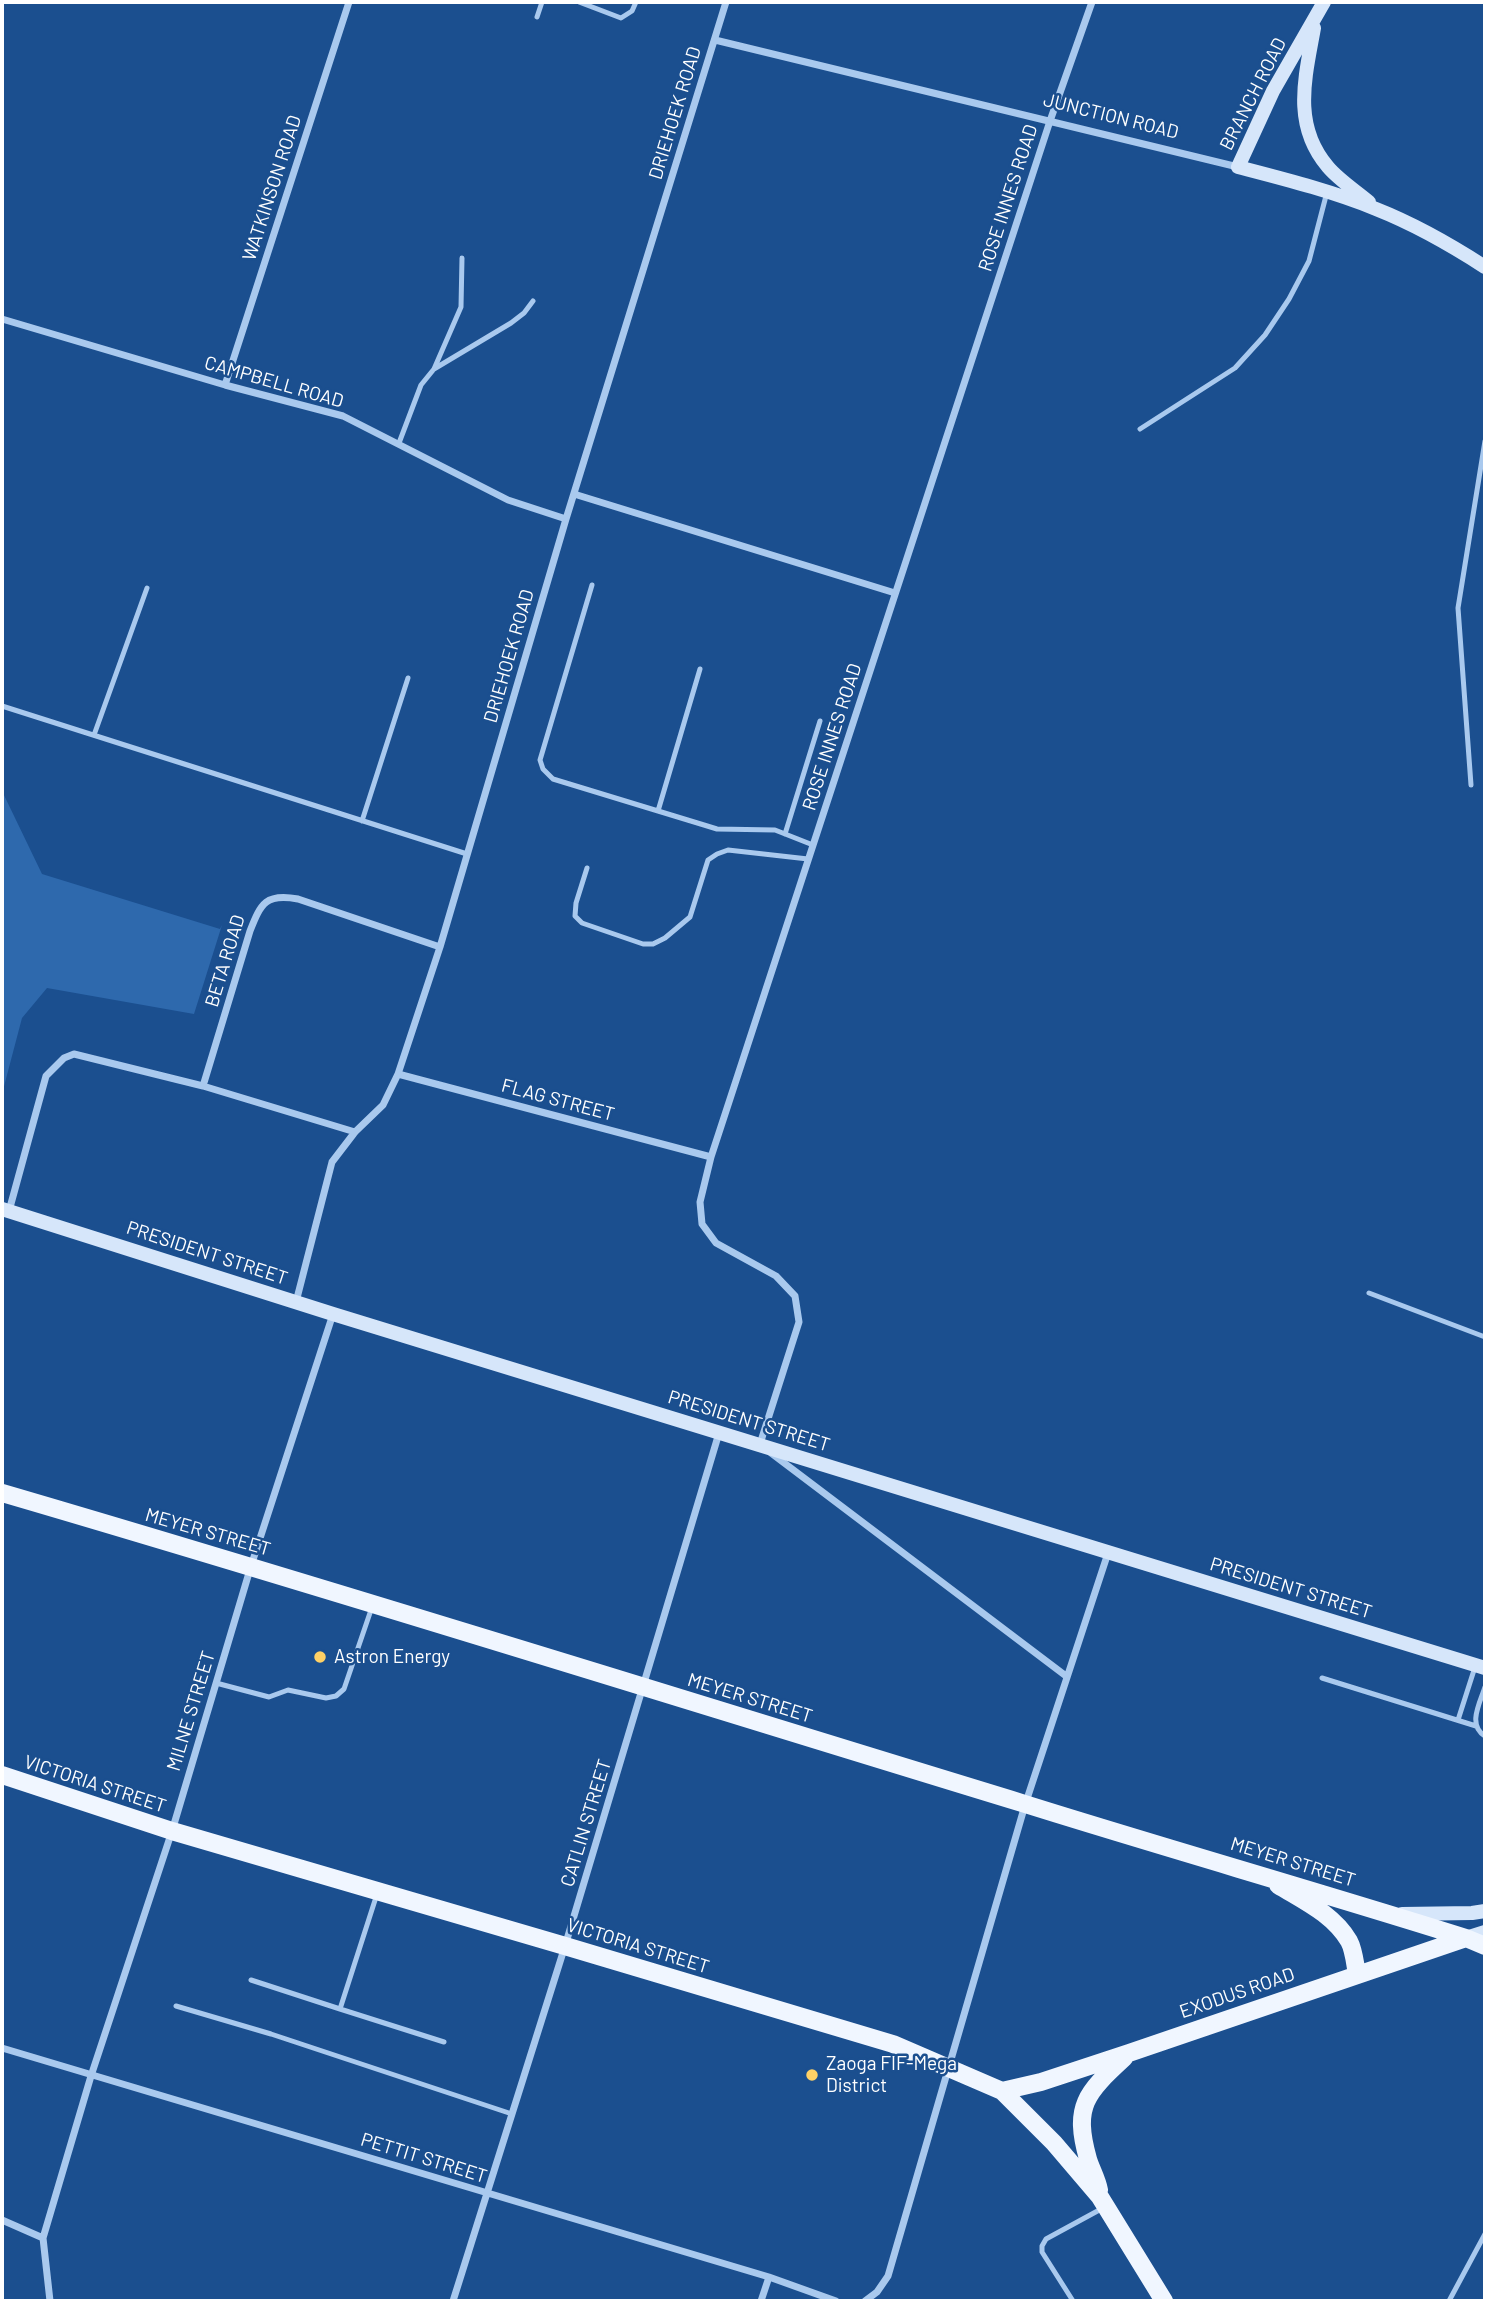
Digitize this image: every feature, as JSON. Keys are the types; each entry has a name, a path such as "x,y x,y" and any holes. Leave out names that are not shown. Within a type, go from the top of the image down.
{"main road":[{"name":"MEYER STREET","path":"2,1493 251,1566 1025,1805 1257,1872 1485,1946"},
{"name":"VICTORIA STREET","path":"2,1775 172,1831 893,2044 1002,2091 1054,2143 1103,2202 1157,2299"},
{"path":"1257,1872 1322,1911 1336,1924 1350,1942 1357,1974"},
{"name":"EXODUS ROAD","path":"1002,2091 1041,2082 1129,2053 1466,1938"},
{"path":"1103,2202 1082,2132 1082,2108 1100,2080 1129,2053"}],"street":[{"name":"WATKINSON ROAD","path":"225,385 349,2"},
{"name":"DRIEHOEK ROAD","path":"296,1302 332,1162 355,1132 383,1105 398,1074 440,947 566,519 726,2"},
{"name":"ROSE INNES ROAD","path":"760,1444 799,1322 795,1296 776,1276 716,1243 702,1224 700,1202 711,1157 808,859 1050,121 1092,2"},
{"name":"BRANCH ROAD","path":"1238,167 1273,91 1324,2"},
{"path":"1316,16 1305,79 1303,113 1312,145 1329,168 1376,209"},
{"name":"JUNCTION ROAD","path":"715,40 1238,167 1327,192 1376,209 1421,230 1485,267"},
{"name":"CAMPBELL ROAD","path":"2,319 225,385 343,416 508,500 566,519"},
{"path":"574,494 895,593"},
{"name":"BETA ROAD","path":"203,1086 250,931 258,910 269,900 280,896 298,900 440,947"},
{"path":"5,1210 46,1076 64,1058 74,1054 203,1086 355,1132"},
{"name":"FLAG STREET","path":"398,1074 711,1157"},
{"name":"PRESIDENT STREET","path":"5,1210 332,1314 1481,1666"},
{"name":"MILNE STREET","path":"43,2238 91,2076 172,1831 251,1566 332,1314"},
{"name":"CATLIN STREET","path":"453,2301 565,1945 719,1433"},
{"path":"760,1444 1066,1676"},
{"path":"865,2301 877,2292 888,2276 1025,1805 1108,1552"},
{"path":"1390,1914 1485,1911"},
{"name":"EXODUS ROAD","path":"1466,1938 1485,1931"},
{"name":"PETTIT STREET","path":"2,2048 769,2277 836,2301"},
{"path":"2,2220 43,2238 50,2301"},
{"path":"761,2301 769,2277"}],"lane":[{"path":"537,17 542,2"},
{"path":"579,2 621,18 632,11 636,2"},
{"path":"1140,429 1235,368 1265,335 1310,261 1327,192"},
{"path":"399,443 421,385 434,369 461,307 462,258"},
{"path":"434,369 511,323 524,313 533,301"},
{"path":"1471,785 1458,608 1485,441"},
{"path":"592,585 540,760 543,769 552,779 717,829 775,830 813,845"},
{"path":"94,735 147,588"},
{"path":"658,811 700,669"},
{"path":"362,821 408,678"},
{"path":"2,706 467,854"},
{"path":"785,834 820,721"},
{"path":"587,868 576,903 575,916 582,923 643,944 653,944 665,939 690,917 708,860 717,853 727,850 808,859"},
{"path":"1369,1293 1485,1337"},
{"path":"216,1683 269,1697 288,1690 326,1698 336,1696 344,1689 373,1604"},
{"path":"1458,1720 1481,1666"},
{"path":"1322,1678 1476,1726"},
{"path":"1485,1687 1475,1720 1480,1733 1485,1736"},
{"path":"340,2009 378,1891"},
{"path":"251,1980 444,2042"},
{"path":"176,2006 271,2034 512,2113"},
{"path":"1073,2301 1042,2252 1042,2246 1046,2239 1103,2202"},
{"path":"1449,2301 1485,2234"}],"shaded area":[{"path":"2,791 42,874 220,929 222,925 194,1014 47,988 22,1018 2,1094"}],"place":[{"name":"Astron Energy","path":"320,1657"},
{"name":"Zaoga FIF-Mega District","path":"812,2075"}]}
